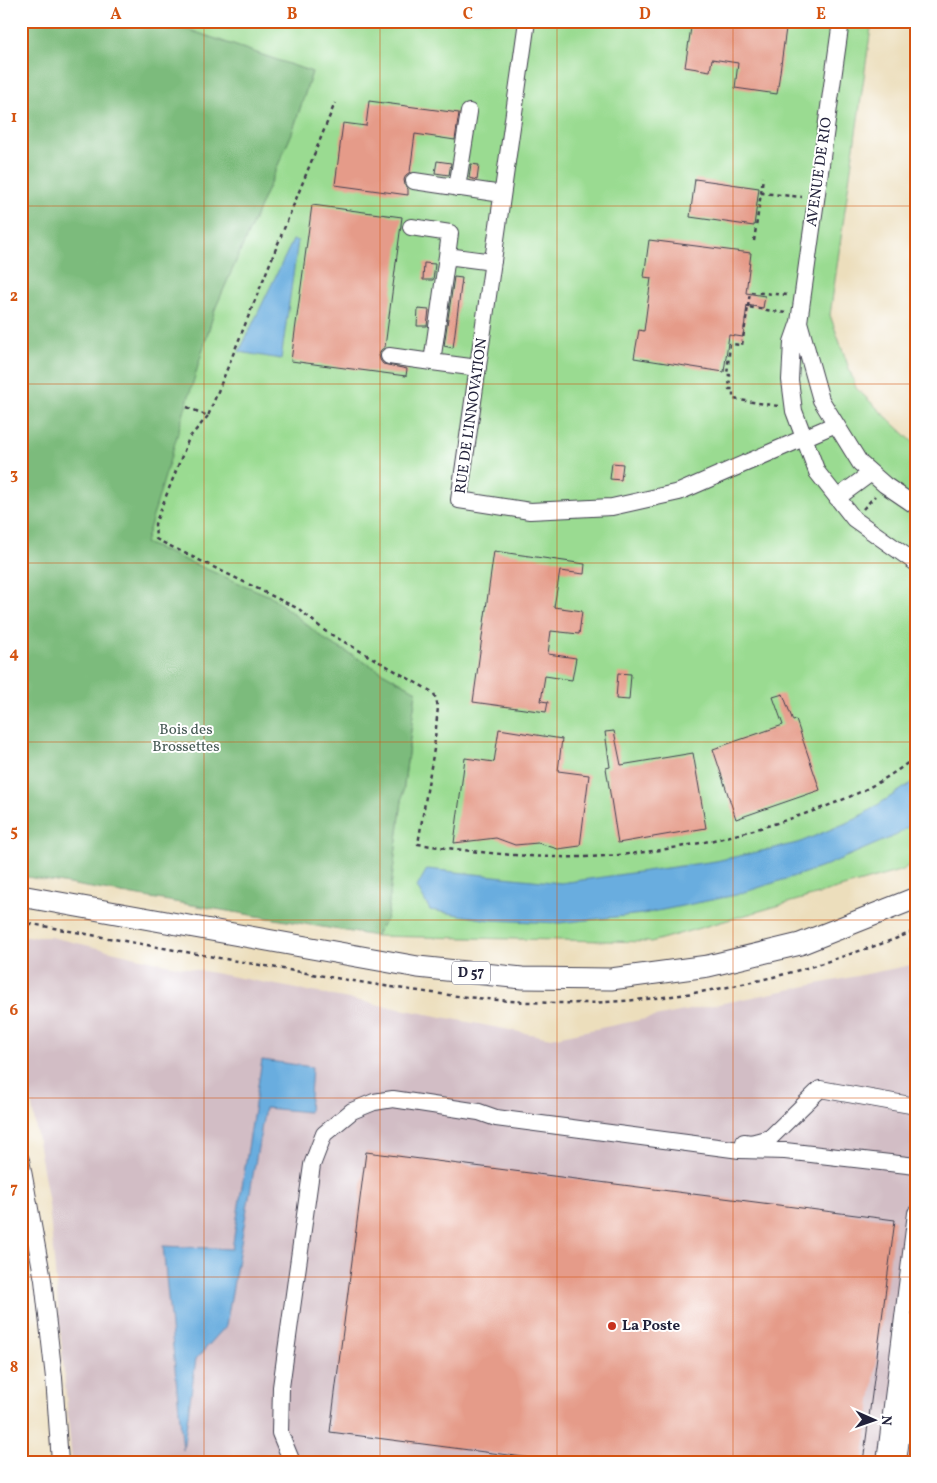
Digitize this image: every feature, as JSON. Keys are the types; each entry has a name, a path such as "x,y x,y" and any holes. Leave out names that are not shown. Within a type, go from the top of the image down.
{"main road":[{"name":"D 57","path":"21,896 418,967 522,978 601,979 708,966 800,944 915,900"}],"street":[{"name":"RUE DE L'INNOVATION","path":"526,21 459,500 530,511 612,507 679,492 798,441"},
{"name":"AVENUE DE RIO","path":"841,21 793,318 790,380 798,441 817,472 854,519 916,562"},
{"path":"457,188 469,112"},
{"path":"414,181 502,194"},
{"path":"411,227 450,233 432,362"},
{"path":"447,256 493,262"},
{"name":"AVENUE DE RIO","path":"793,318 821,400 860,464 885,485 916,506"},
{"path":"389,356 478,368"},
{"path":"798,441 836,424"},
{"path":"837,498 871,473"},
{"path":"480,1112 508,1108 751,1143 770,1138 820,1089 916,1106"},
{"path":"292,1462 280,1432 281,1387 312,1165 324,1134 352,1111 374,1102 393,1099 480,1112 496,1118 740,1150 784,1151 916,1166"},
{"path":"21,1160 43,1280 54,1378 60,1462"},
{"path":"884,1462 916,1213"},
{"path":"898,1462 916,1321"}],"path":[{"path":"335,103 208,416 188,438 155,524 156,539 299,609 325,631 434,693 438,707 434,749 418,844 466,851 560,857 606,856 681,847 758,830 824,807 879,783 900,770 916,756"},
{"path":"754,240 763,177"},
{"path":"761,192 804,197"},
{"path":"782,407 732,399 733,389 729,389 730,375 726,375 730,344 742,345 750,292 790,296"},
{"path":"748,307 793,318"},
{"path":"187,407 208,416"},
{"path":"854,519 885,485"},
{"path":"21,1371 27,1462"}],"shaded area":[{"path":"21,937 51,937 167,964 551,1038 916,964 916,1462 72,1462 49,1204 21,1043"}],"green space":[{"name":"Bois des Brossettes","path":"21,21 163,21 312,72 292,133 215,309 145,543 272,597 327,641 416,691 387,918 375,936 21,876"},
{"path":"163,21 275,21 282,23 283,21 872,21 830,315 856,388 916,445 916,859 903,870 651,942 375,936 387,918 416,691 327,641 272,597 144,543 215,309 292,133 312,72"}],"water":[{"path":"293,240 298,241 281,359 239,352"},
{"path":"916,780 916,821 897,835 820,868 736,895 643,914 559,923 489,920 430,910 417,887 427,869 561,883 716,861 798,843 856,819"},
{"path":"262,1060 312,1067 309,1112 265,1108 226,1326 196,1359 183,1450 163,1246 232,1249"}],"building":[{"path":"692,21 787,21 777,94 735,88 738,63 712,59 710,71 685,67"},
{"path":"369,101 459,113 455,140 415,134 410,172 404,180 408,189 408,195 335,185 343,123 366,126"},
{"path":"437,161 451,163 449,175 435,173"},
{"path":"471,164 479,165 477,180 469,178"},
{"path":"695,179 759,188 754,226 690,217"},
{"path":"312,205 402,217 385,347 379,355 383,364 407,369 406,376 291,361"},
{"path":"649,240 751,253 746,293 765,296 763,308 747,305 743,337 729,335 724,372 634,358 639,330 644,331 651,278 644,277"},
{"path":"424,263 435,264 433,280 423,280"},
{"path":"454,277 462,278 453,348 444,346"},
{"path":"418,309 429,310 427,326 417,326"},
{"path":"612,463 623,464 621,480 610,479"},
{"path":"494,551 585,564 584,574 560,571 554,607 582,611 579,634 551,631 548,654 576,658 572,680 545,676 541,701 548,702 546,712 473,702"},
{"path":"618,673 631,674 629,700 616,699"},
{"path":"783,694 793,721 796,720 820,790 736,819 713,749 783,725 773,697"},
{"path":"499,729 562,739 558,771 589,775 580,846 558,849 538,843 515,845 496,838 454,843 465,758 494,762"},
{"path":"614,731 621,765 693,753 706,828 618,843 606,768 610,767 605,732"},
{"name":"La Poste","path":"366,1152 895,1220 863,1462 562,1462 330,1432"}],"place":[{"name":"La Poste","path":"612,1326"}]}
